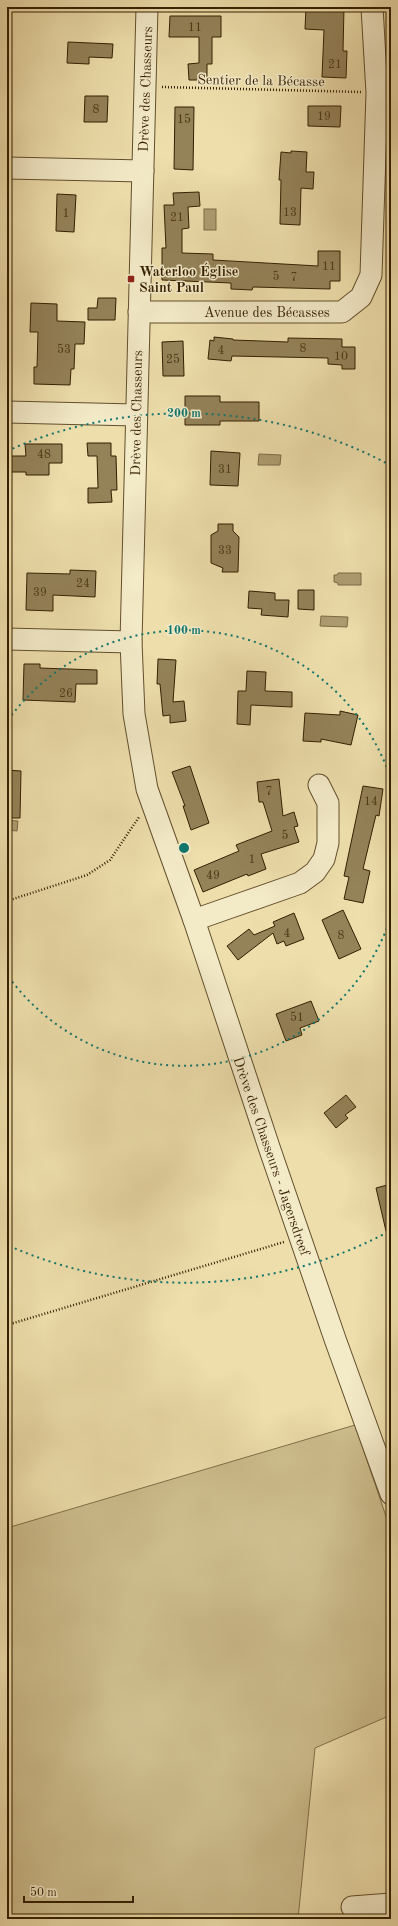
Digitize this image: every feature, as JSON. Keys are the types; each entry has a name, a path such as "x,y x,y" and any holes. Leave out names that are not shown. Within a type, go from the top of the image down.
{"street":[{"name":"Drève des Chasseurs","path":"147,7 131,642 134,714 142,767 154,809"},
{"name":"Avenue des Bécasses","path":"139,312 342,312 361,297 371,275 376,92 372,7"},
{"path":"7,168 143,171"},
{"path":"7,412 136,415"},
{"path":"7,639 131,642"},
{"path":"194,920 300,882 315,872 324,859 328,837 328,803 319,785"},
{"name":"Drève des Chasseurs - Jagersdreef","path":"154,809 194,920 300,1237 386,1467 391,1494"},
{"path":"352,1907 391,1904"}],"path":[{"name":"Sentier de la Bécasse","path":"145,86 376,92"},
{"path":"7,901 87,875 110,860 154,809"},
{"path":"7,1325 300,1237"}],"shaded area":[{"path":"204,209 216,209 216,230 204,230"},
{"path":"259,454 281,455 280,465 258,465"},
{"path":"338,573 361,573 361,585 338,585 338,583 334,582 334,575 337,575"},
{"path":"321,616 348,617 347,627 320,626"},
{"path":"7,820 18,821 17,831 7,830"},
{"path":"355,1425 391,1531 391,1715 315,1748 298,1919 7,1919 7,1528"}],"building":[{"path":"306,7 344,8 343,51 347,51 346,78 322,77 324,30 305,29"},
{"path":"170,16 221,16 221,37 212,37 212,64 207,64 207,80 189,80 188,64 199,63 199,37 169,37"},
{"path":"68,42 113,44 112,58 89,57 89,64 67,63"},
{"path":"85,96 108,96 107,122 84,122"},
{"path":"308,106 341,106 340,127 308,126"},
{"path":"175,107 194,107 193,170 174,169"},
{"path":"291,151 307,152 306,172 314,172 313,189 301,188 300,225 280,224 281,180 279,180 281,152 291,153"},
{"path":"199,192 200,206 188,207 189,228 182,229 182,253 213,254 213,260 318,266 318,251 340,251 340,281 330,281 330,289 253,287 252,290 231,289 231,283 162,280 162,248 166,248 164,205 174,205 173,193"},
{"path":"57,194 76,195 74,232 56,231"},
{"path":"98,298 116,298 115,320 88,320 88,308 97,308"},
{"path":"31,303 57,304 57,321 85,322 84,344 75,344 74,369 71,369 70,385 34,384 34,367 37,367 38,332 30,332"},
{"path":"214,337 233,340 288,342 288,338 342,339 342,347 355,347 355,369 342,369 342,365 328,364 328,358 232,356 231,361 208,359 210,340 214,341"},
{"path":"183,341 184,376 163,376 162,342"},
{"path":"185,396 220,396 220,402 259,402 259,421 220,421 220,425 185,425"},
{"path":"87,443 111,443 111,456 116,456 117,490 111,490 112,502 88,503 88,488 98,488 97,456 88,456"},
{"path":"25,444 62,444 62,463 49,463 49,475 26,475 26,472 7,472 7,456 26,456"},
{"path":"211,451 240,453 238,486 210,485"},
{"path":"218,524 233,524 233,531 239,537 238,572 222,572 223,568 211,563 211,535 218,531"},
{"path":"70,570 96,571 95,597 53,595 53,611 26,610 27,573 70,574"},
{"path":"298,590 314,590 314,610 298,609"},
{"path":"249,591 275,593 275,600 289,600 288,617 261,615 262,609 248,608"},
{"path":"158,659 176,660 173,702 184,701 186,721 170,723 170,715 163,716 160,684 157,684"},
{"path":"24,664 40,664 40,668 97,670 97,684 76,684 75,702 23,700"},
{"path":"247,671 266,672 265,691 292,692 292,707 251,705 250,725 237,724 238,691 246,691"},
{"path":"340,711 358,715 351,745 321,739 321,742 303,741 305,713 340,715"},
{"path":"190,766 209,823 191,830 183,806 185,806 172,772"},
{"path":"7,770 21,771 20,818 7,818"},
{"path":"279,779 283,816 294,812 298,826 294,827 299,842 261,854 266,869 248,876 247,874 203,892 194,870 239,851 236,845 272,831 263,802 259,802 257,782"},
{"path":"363,786 383,789 379,816 376,815 363,869 370,871 363,903 344,899 349,877 344,876"},
{"path":"343,910 361,949 339,959 322,920"},
{"path":"294,913 304,939 286,946 284,941 277,944 273,933 238,960 227,946 249,929 254,935 275,926 273,922"},
{"path":"311,1001 319,1021 300,1028 302,1035 286,1041 276,1014"},
{"path":"346,1095 356,1107 345,1115 348,1118 336,1128 324,1113"},
{"path":"391,1184 391,1231 386,1231 376,1188"}],"place":[{"name":"Waterloo Église Saint Paul","path":"131,279"}]}
